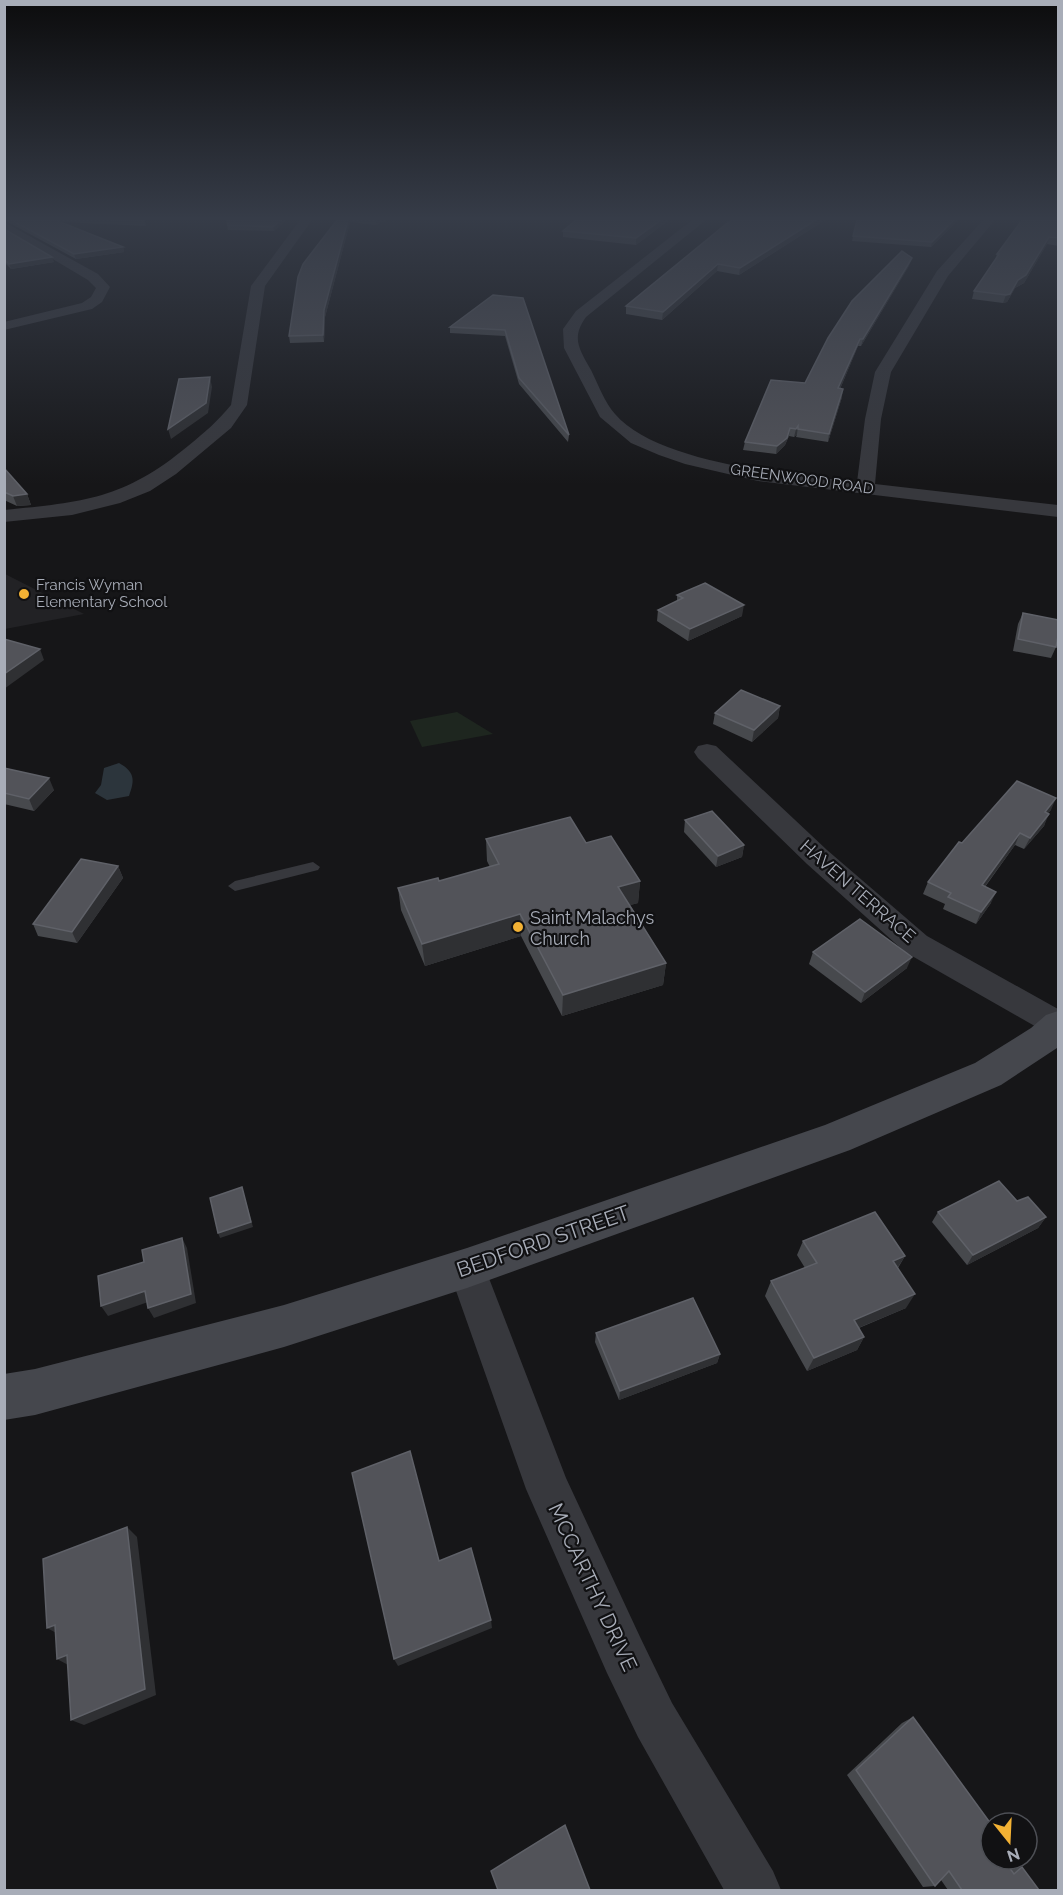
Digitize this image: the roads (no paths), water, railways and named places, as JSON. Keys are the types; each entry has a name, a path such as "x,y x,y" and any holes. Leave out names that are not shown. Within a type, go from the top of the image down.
{"main road":[{"name":"BEDFORD STREET","path":"4,1397 35,1392 284,1326 467,1268 846,1134 988,1074 1044,1038 1059,1024"}],"street":[{"path":"4,326 77,308"},
{"path":"4,516 72,509 113,499 143,487 170,470 225,424 239,405 254,308"},
{"name":"GREENWOOD ROAD","path":"589,308 570,329 571,348 608,417 637,439 691,460 758,476 1059,511"},
{"path":"865,489 873,419 883,372 921,308"},
{"name":"HAVEN TERRACE","path":"707,752 818,857 916,944 1059,1024"},
{"name":"MCCARTHY DRIVE","path":"467,1268 548,1489 624,1656 684,1772 754,1890"}],"lane":[{"path":"235,886 313,867"}],"place":[{"name":"Francis Wyman Elementary School","path":"24,594"},
{"name":"Saint Malachys Church","path":"518,927"}]}
